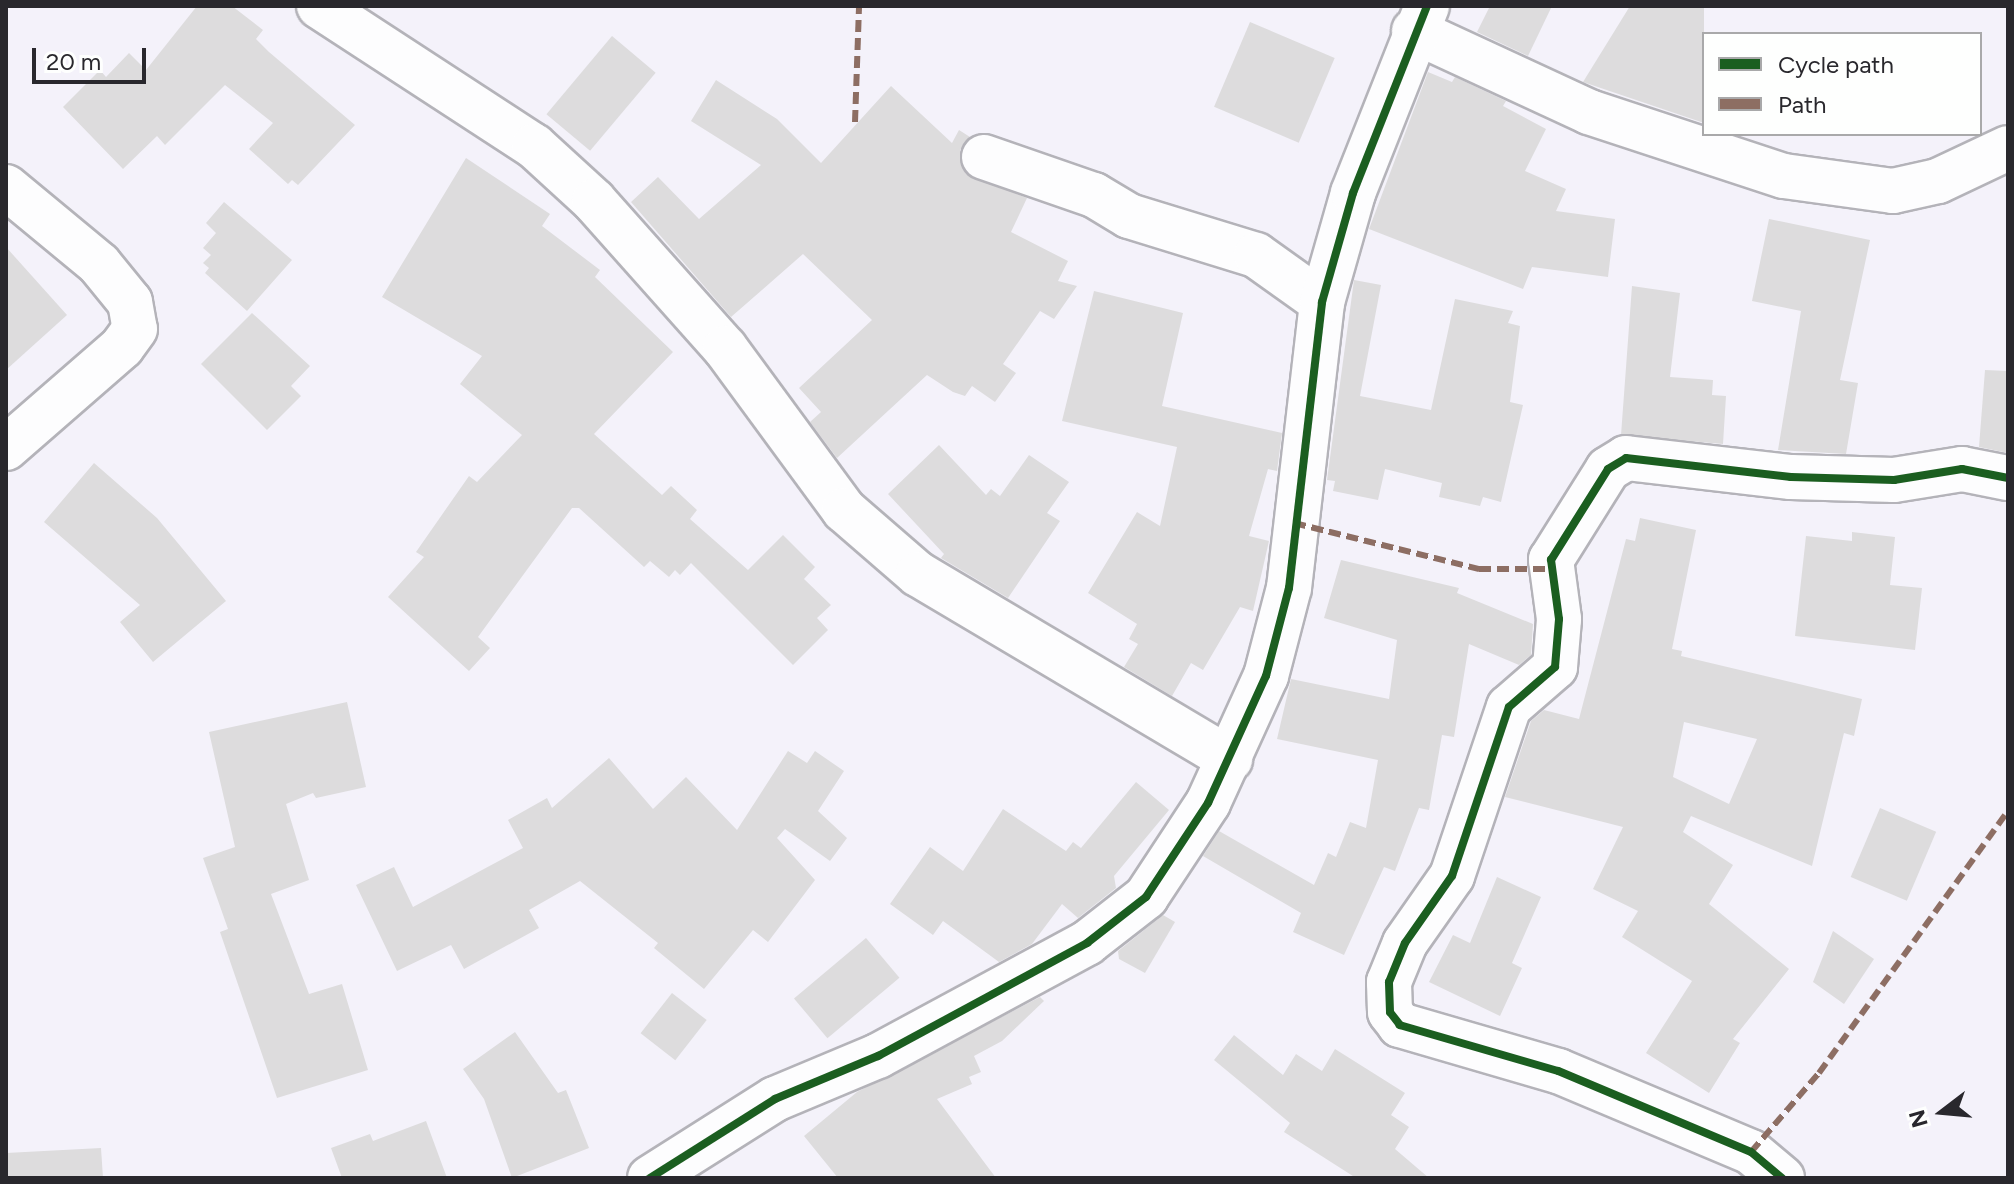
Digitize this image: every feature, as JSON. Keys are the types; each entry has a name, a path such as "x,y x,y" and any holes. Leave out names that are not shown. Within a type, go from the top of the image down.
{"street":[{"path":"319,6 534,146 594,201 725,348 844,510 918,574 1230,759"},
{"path":"650,1178 775,1099 891,1050 1087,943 1128,915 1146,897 1200,815 1230,759 1266,676 1289,588 1322,302 1353,193 1420,19 1589,112 1784,176 1893,191 1938,181 2008,148"},
{"path":"984,157 1094,195 1129,216 1256,255 1322,302"},
{"path":"6,187 99,264 130,302 135,329 122,347 6,448"},
{"path":"1782,1178 1751,1152 1558,1071 1400,1025 1390,1012 1389,982 1405,943 1452,876 1509,707 1555,667 1559,619 1551,560 1608,469 1626,458 1791,477 1894,480 1962,469 2008,478"}],"building":[{"path":"197,6 232,6 263,30 256,39 269,52 355,125 298,185 292,180 288,184 249,149 273,123 225,85 165,145 157,136 123,169 63,107 100,70 106,77 129,53 146,70"},
{"path":"1490,6 1552,6 1528,56 1477,32"},
{"path":"1630,6 1704,6 1702,122 1583,82"},
{"path":"1250,22 1335,58 1299,143 1214,107"},
{"path":"612,36 656,73 590,151 546,114"},
{"path":"1428,72 1452,82 1455,77 1506,101 1503,106 1546,129 1525,171 1566,189 1556,211 1615,219 1608,277 1532,267 1523,289 1369,229"},
{"path":"716,80 777,119 821,163 891,86 952,143 959,130 970,137 960,150 966,174 1027,198 1011,232 1068,261 1058,281 1077,286 1054,319 1040,311 1003,364 1016,373 995,402 972,386 965,396 927,375 837,458 810,422 821,412 799,388 872,320 803,254 731,317 631,202 658,177 699,219 761,165 691,121"},
{"path":"466,158 550,214 542,226 600,270 595,277 673,352 594,434 662,495 671,486 697,510 690,519 748,570 783,535 815,567 804,579 831,605 817,618 828,630 793,665 691,563 680,575 675,570 669,577 650,561 644,567 579,508 572,508 478,637 490,648 469,671 388,597 424,557 416,552 469,476 477,482 522,435 460,384 482,356 382,297"},
{"path":"224,202 292,260 247,311 205,273 209,268 203,263 211,255 203,248 216,233 206,223"},
{"path":"1769,219 1870,240 1840,380 1858,383 1846,454 1778,450 1801,311 1752,301"},
{"path":"6,247 67,315 6,370"},
{"path":"1354,280 1381,285 1360,396 1431,410 1455,299 1513,311 1508,323 1520,326 1510,402 1523,405 1501,502 1483,497 1480,506 1439,497 1442,483 1385,469 1378,500 1333,491 1335,481 1327,480"},
{"path":"1632,286 1680,293 1670,377 1713,380 1712,395 1726,396 1723,444 1621,435"},
{"path":"1094,291 1183,313 1162,406 1282,433 1277,471 1268,469 1249,536 1269,541 1253,611 1240,607 1203,670 1191,663 1172,696 1124,667 1138,644 1129,639 1137,624 1088,593 1137,512 1160,526 1177,447 1062,421"},
{"path":"252,313 310,366 291,386 301,396 267,430 201,364"},
{"path":"1985,370 2008,371 2008,453 1979,447"},
{"path":"939,445 986,495 991,489 1000,496 1029,455 1069,482 1047,513 1060,521 1008,598 941,558 944,554 888,494"},
{"path":"94,463 157,518 226,601 153,662 120,622 140,605 44,522"},
{"path":"1640,518 1696,530 1672,649 1682,651 1681,656 1862,699 1854,736 1844,733 1812,866 1691,816 1683,832 1733,865 1709,904 1789,969 1733,1039 1740,1043 1709,1093 1646,1053 1692,981 1622,937 1638,911 1593,889 1623,827 1505,797 1531,721 1544,710 1579,719 1626,539 1635,541","holes":["1684,722 1757,739 1729,804 1673,777"]},
{"path":"1852,532 1895,537 1890,585 1922,588 1915,650 1795,636 1806,536 1852,541"},
{"path":"1341,560 1459,588 1457,593 1533,624 1531,655 1519,665 1469,644 1454,737 1442,735 1429,810 1419,808 1395,871 1384,867 1344,955 1293,932 1301,913 1203,856 1219,831 1314,885 1328,853 1336,857 1350,822 1366,828 1378,760 1277,739 1291,679 1389,699 1397,640 1324,618"},
{"path":"347,702 366,787 316,798 313,793 286,804 309,880 271,894 309,994 342,984 368,1070 277,1098 220,932 228,929 203,858 235,847 209,732"},
{"path":"788,751 807,763 815,751 844,771 818,811 847,838 830,861 785,829 777,838 815,880 768,942 753,930 704,989 654,948 658,943 580,881 529,910 539,928 464,969 451,945 397,971 356,885 394,867 413,907 523,848 508,820 547,798 552,808 609,758 653,809 686,777 737,830"},
{"path":"1136,782 1169,810 1114,876 1116,888 1078,918 1062,904 1032,944 999,962 943,921 933,935 890,904 930,847 963,871 1003,809 1066,851 1073,842 1081,848"},
{"path":"1880,808 1936,832 1907,901 1851,877"},
{"path":"1497,877 1541,897 1512,963 1522,968 1500,1016 1429,982 1453,935 1470,943"},
{"path":"1163,915 1175,922 1145,973 1119,959 1118,951"},
{"path":"1833,931 1874,959 1844,1004 1813,982"},
{"path":"866,938 899,978 827,1038 794,998"},
{"path":"672,993 707,1020 675,1060 641,1033"},
{"path":"1040,997 1044,1001 1002,1041 974,1056 981,1072 969,1077 972,1084 937,1099 996,1178 838,1178 804,1136 857,1092"},
{"path":"515,1032 558,1093 566,1090 589,1148 512,1178 484,1099 463,1069"},
{"path":"1234,1035 1283,1075 1296,1054 1322,1071 1335,1049 1405,1093 1391,1115 1409,1127 1395,1149 1429,1178 1356,1178 1284,1132 1290,1123 1214,1060"},
{"path":"426,1121 447,1178 342,1178 331,1148 370,1134 373,1141"},
{"path":"101,1148 103,1178 6,1178 6,1153"}],"marked path":[{"path":"855,122 859,6"},
{"path":"1294,523 1479,569 1549,569"},
{"path":"1751,1152 1819,1073 2008,811"}],"cycle path":[{"path":"650,1178 775,1099 878,1056 1087,943 1146,897 1208,803 1266,676 1289,588 1322,302 1353,193 1427,6"},
{"path":"1782,1178 1751,1152 1558,1071 1400,1025 1390,1012 1389,982 1405,943 1452,876 1509,707 1555,667 1559,619 1551,560 1608,469 1626,458 1791,477 1894,480 1962,469 2008,478"}]}
